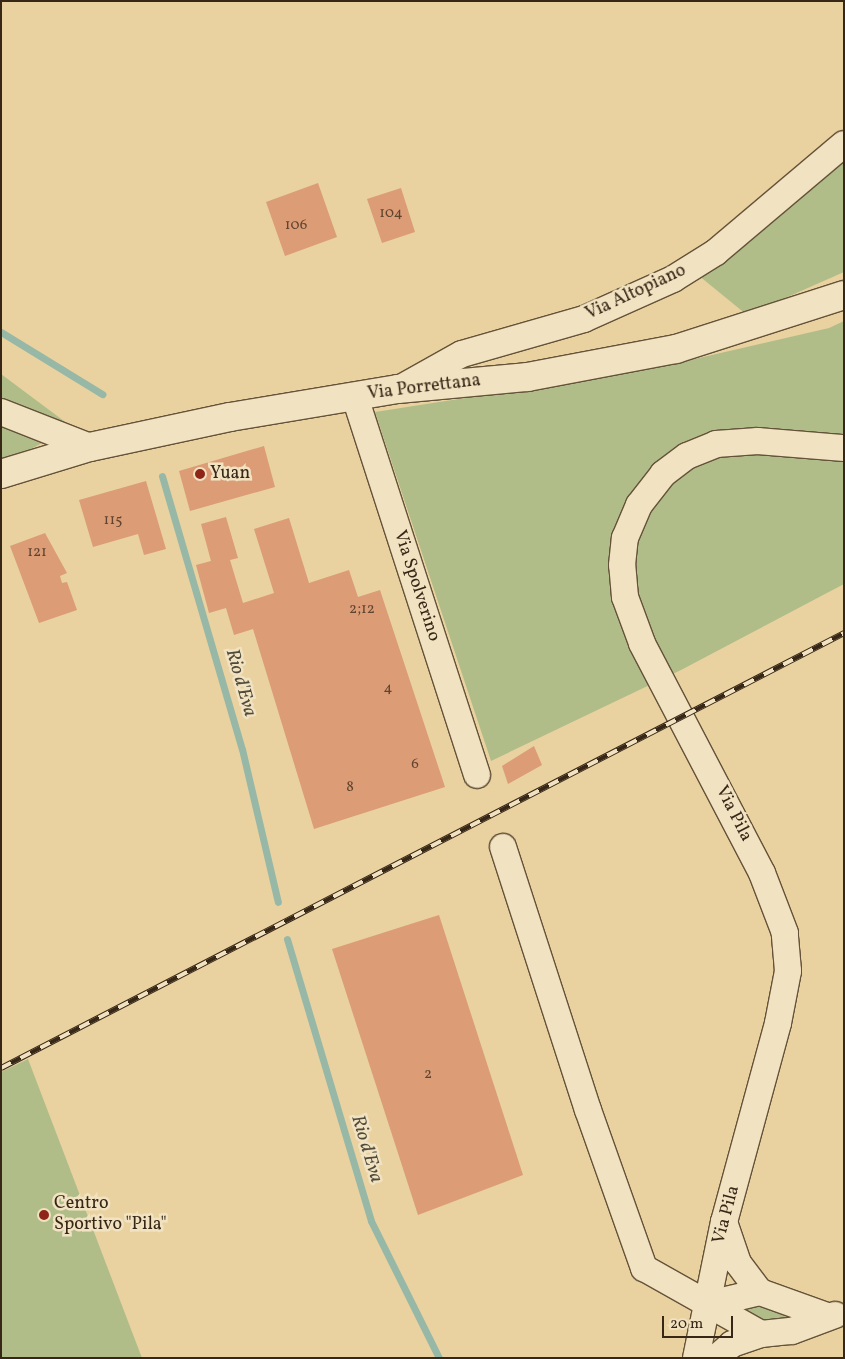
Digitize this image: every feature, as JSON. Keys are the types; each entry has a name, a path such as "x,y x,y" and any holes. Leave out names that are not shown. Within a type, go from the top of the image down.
{"main road":[{"name":"Via Porrettana","path":"1,474 90,447 230,418 398,390 528,377 676,349 844,295"}],"street":[{"name":"Via Altopiano","path":"398,390 462,354 584,319 673,279 716,252 844,144"},
{"name":"Via Spolverino","path":"355,397 477,775"},
{"path":"1,412 90,447"},
{"name":"Via Pila","path":"696,1358 705,1305 724,1222 778,1023 788,971 785,933 762,873 642,643 625,597 622,565 624,538 639,505 663,474 687,456 716,444 758,441 844,448"},
{"path":"503,847 588,1110 644,1268 705,1305 761,1334"},
{"path":"724,1222 738,1263 760,1292"},
{"path":"705,1305 760,1292 835,1314"},
{"path":"716,1358 732,1344 761,1334 792,1331 835,1314"}],"green space":[{"path":"844,147 844,272 747,315 698,275"},
{"path":"844,321 844,584 681,670 491,761 375,412 651,369 829,328"},
{"path":"1,374 72,427 1,465"},
{"name":"Centro Sportivo \"Pila\"","path":"28,1059 142,1358 1,1358 1,1072"},
{"path":"751,1305 771,1309 791,1319 783,1324 759,1320 742,1307"}],"building":[{"path":"318,183 337,237 285,256 266,202"},
{"path":"401,188 415,232 382,243 367,199"},
{"path":"264,446 275,487 190,511 179,471"},
{"path":"146,481 166,549 144,555 138,534 93,547 79,500"},
{"path":"226,517 238,558 230,560 243,603 274,593 254,529 289,518 309,583 349,570 358,597 380,590 445,787 314,829 253,629 234,635 226,608 209,613 196,565 211,561 201,524"},
{"path":"45,533 67,573 60,576 62,583 67,582 77,610 39,623 10,546"},
{"path":"534,746 542,765 508,784 502,766"},
{"path":"439,915 523,1175 418,1215 332,949"}],"waterway":[{"name":"Rio d'Eva","path":"1,332 102,394"},
{"name":"Rio d'Eva","path":"162,476 242,749 278,902"},
{"name":"Rio d'Eva","path":"287,939 371,1221 439,1358"}],"railway":[{"path":"1,1068 844,633"}],"place":[{"name":"Yuan","path":"200,474"},
{"name":"Centro Sportivo \"Pila\"","path":"44,1215"}]}
